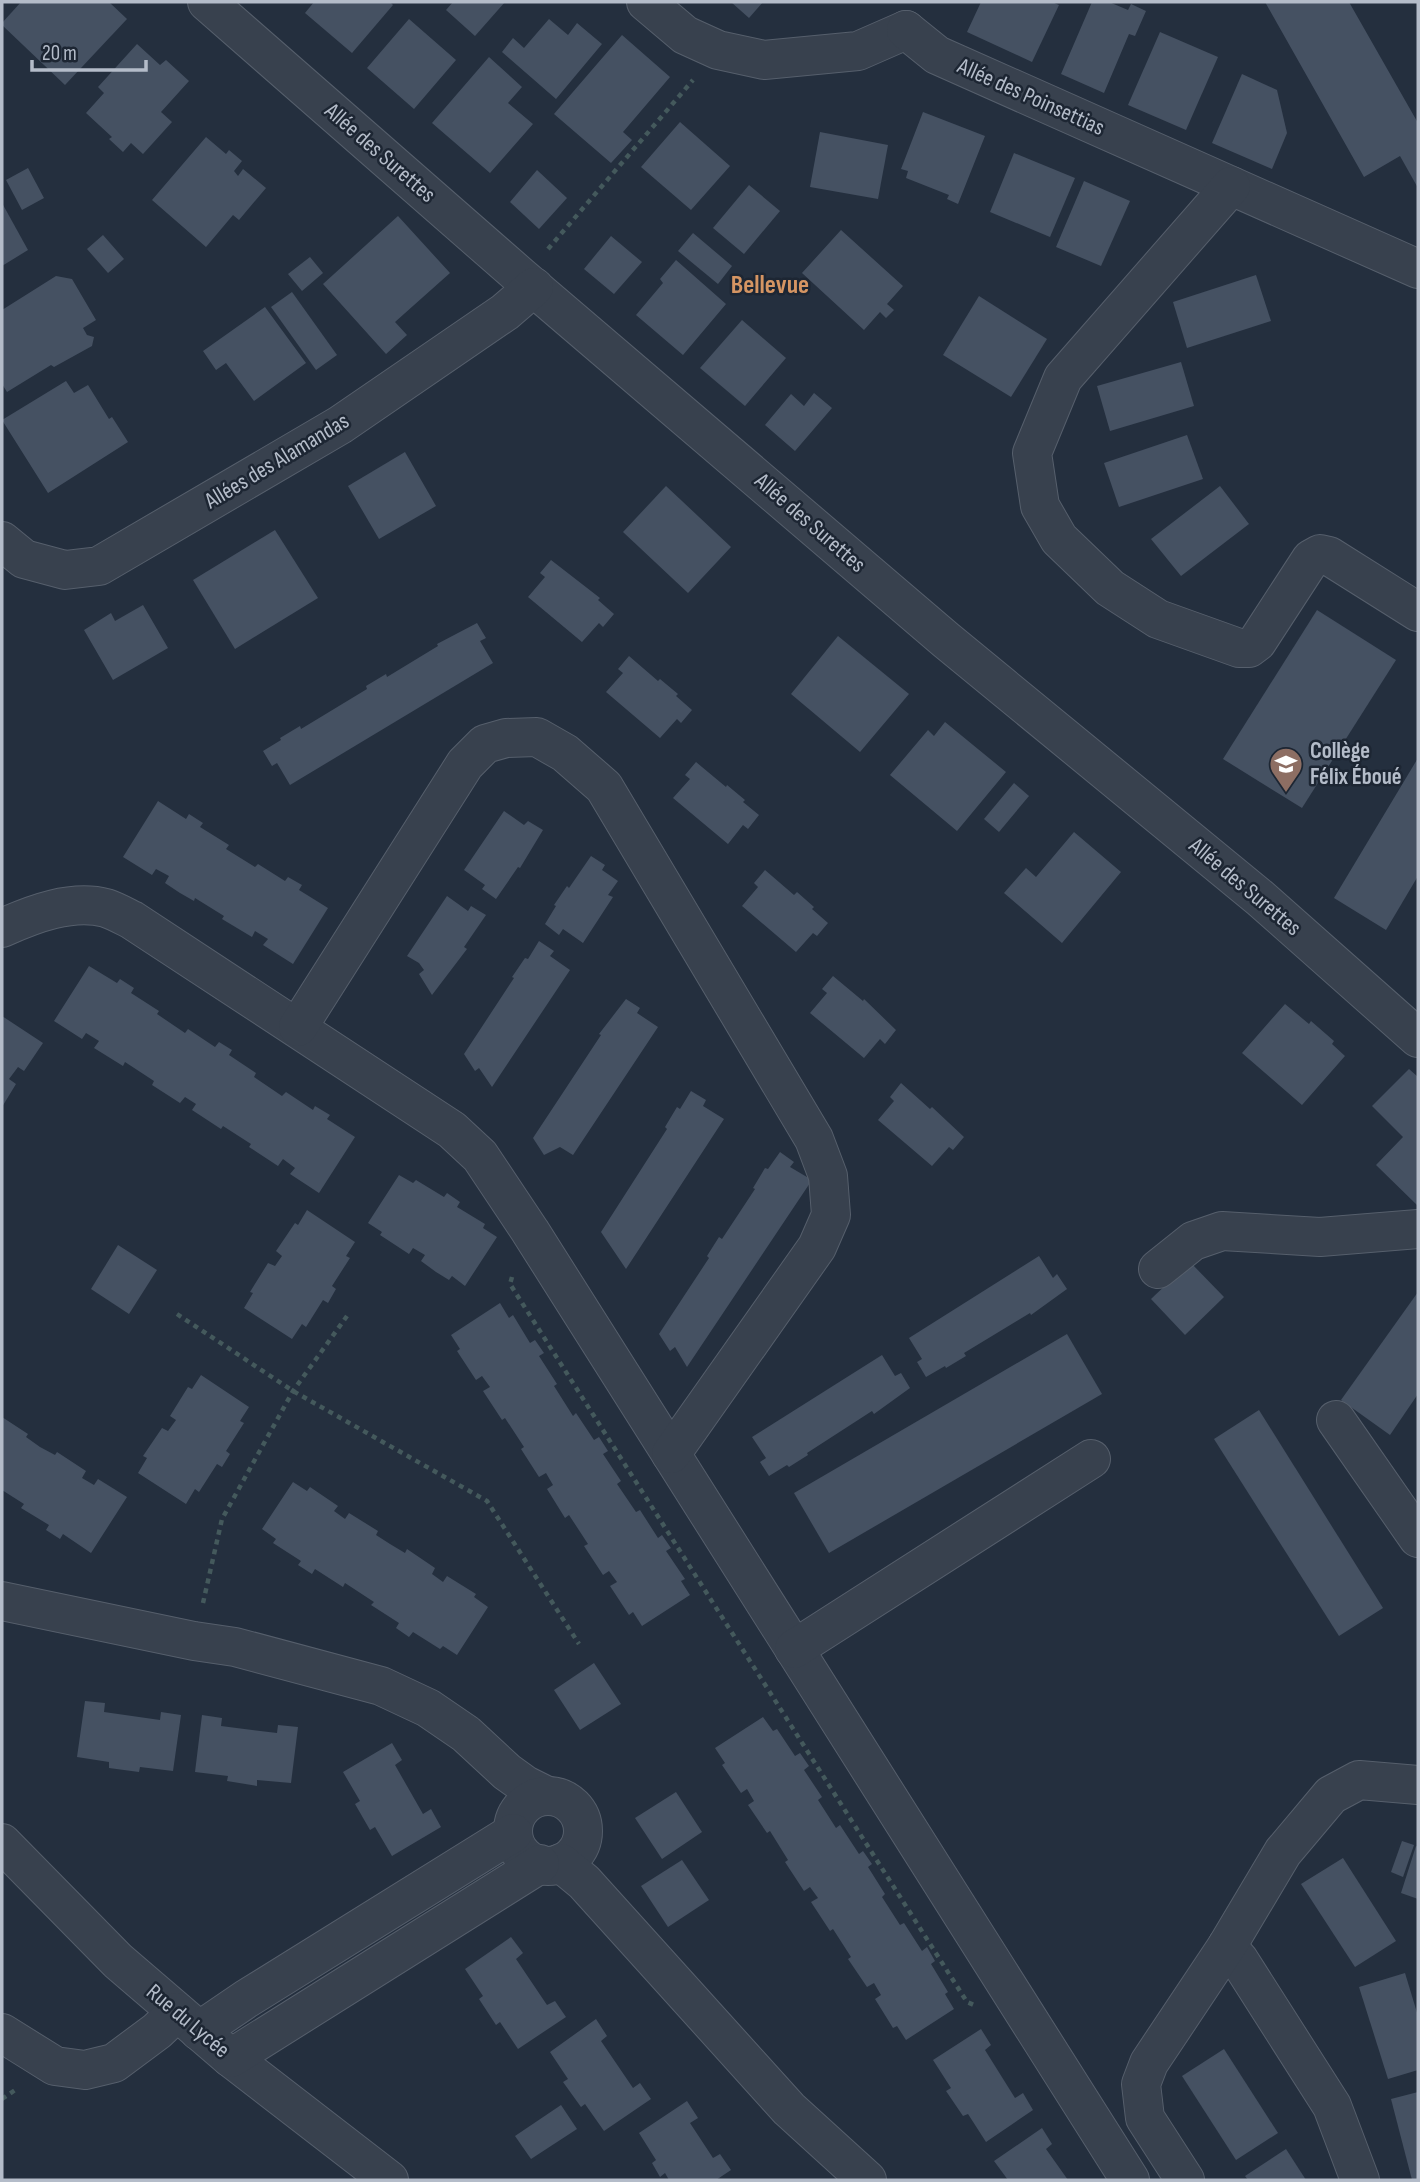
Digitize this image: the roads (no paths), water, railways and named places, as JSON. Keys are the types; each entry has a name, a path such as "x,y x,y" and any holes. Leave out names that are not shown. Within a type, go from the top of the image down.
{"street":[{"name":"Allée des Surettes","path":"207,2 946,640 1260,898 1418,1038"},
{"name":"Allée des Poinsettias","path":"646,2 685,35 718,50 764,60 858,51 906,16 937,55 1418,269"},
{"path":"1231,186 1063,378 1032,453 1040,506 1059,539 1110,588 1158,619 1239,648 1249,648 1257,642 1311,559 1320,554 1329,556 1418,612"},
{"name":"Allées des Alamandas","path":"2,541 24,559 65,570 99,566 340,425 505,312 527,281"},
{"path":"298,1027 465,764 485,744 506,738 537,737 565,753 604,787 814,1139 828,1176 831,1214 817,1247 671,1454"},
{"path":"2,928 33,915 74,906 106,908 132,920 453,1130 480,1156 1130,2180"},
{"path":"1158,1269 1193,1241 1222,1231 1320,1237 1418,1229"},
{"path":"1336,1420 1418,1538"},
{"path":"794,1649 1091,1459"},
{"path":"2,1601 235,1647 381,1686 428,1708 466,1734 516,1779 547,1796 557,1797 574,1808 582,1826 560,1858 231,2058"},
{"path":"491,1755 509,1795 519,1850 526,1858 582,1861 594,1894 789,2109 867,2180"},
{"path":"1185,2180 1145,2118 1141,2084 1149,2063 1227,1946 1283,1852 1331,1795 1359,1780 1418,1785"},
{"path":"2,2033 55,2066 85,2070 114,2063 157,2031 188,2022 258,1992 514,1825 520,1809 528,1802 547,1796"},
{"name":"Rue du Lycée","path":"2,1843 118,1961 188,2022 389,2180"},
{"path":"1227,1946 1239,1960 1332,2106 1360,2180"}],"place":[{"name":"Collège Félix Éboué","path":"1286,794"}],"district":[{"name":"Bellevue","path":"770,285"}]}
